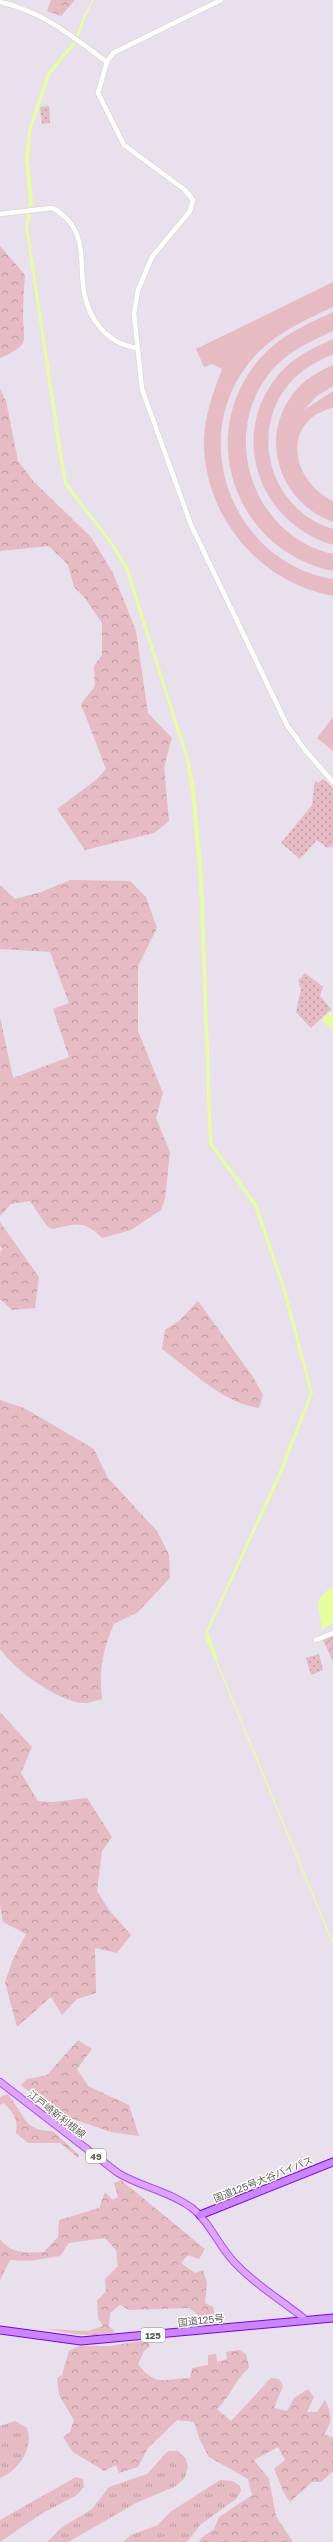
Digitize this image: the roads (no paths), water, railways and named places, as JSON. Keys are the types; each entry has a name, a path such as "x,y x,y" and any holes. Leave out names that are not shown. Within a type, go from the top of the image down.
{"highway":[{"name":"国道125号大谷バイパス","path":"200,2216 333,2162"},
{"name":"国道125号","path":"0,2330 81,2341 333,2318"}],"main road":[{"name":"江戸崎新利根線","path":"0,2082 118,2173 131,2181 176,2197 200,2216 237,2266 306,2320"}],"street":[{"path":"221,0 116,51 107,62 98,93 116,133 124,145 185,190 193,200 190,211 152,257 142,277 135,301 136,348 147,407 191,525 291,733 333,782"},
{"path":"0,2 24,8 47,19 107,62"},
{"path":"0,214 52,208 64,216 73,226 79,240 83,291 91,314 99,327 112,340 125,346 136,348"},
{"path":"316,1640 333,1632"}],"waterway":[{"path":"85,16 93,0"},
{"path":"216,1660 333,1944"}]}
